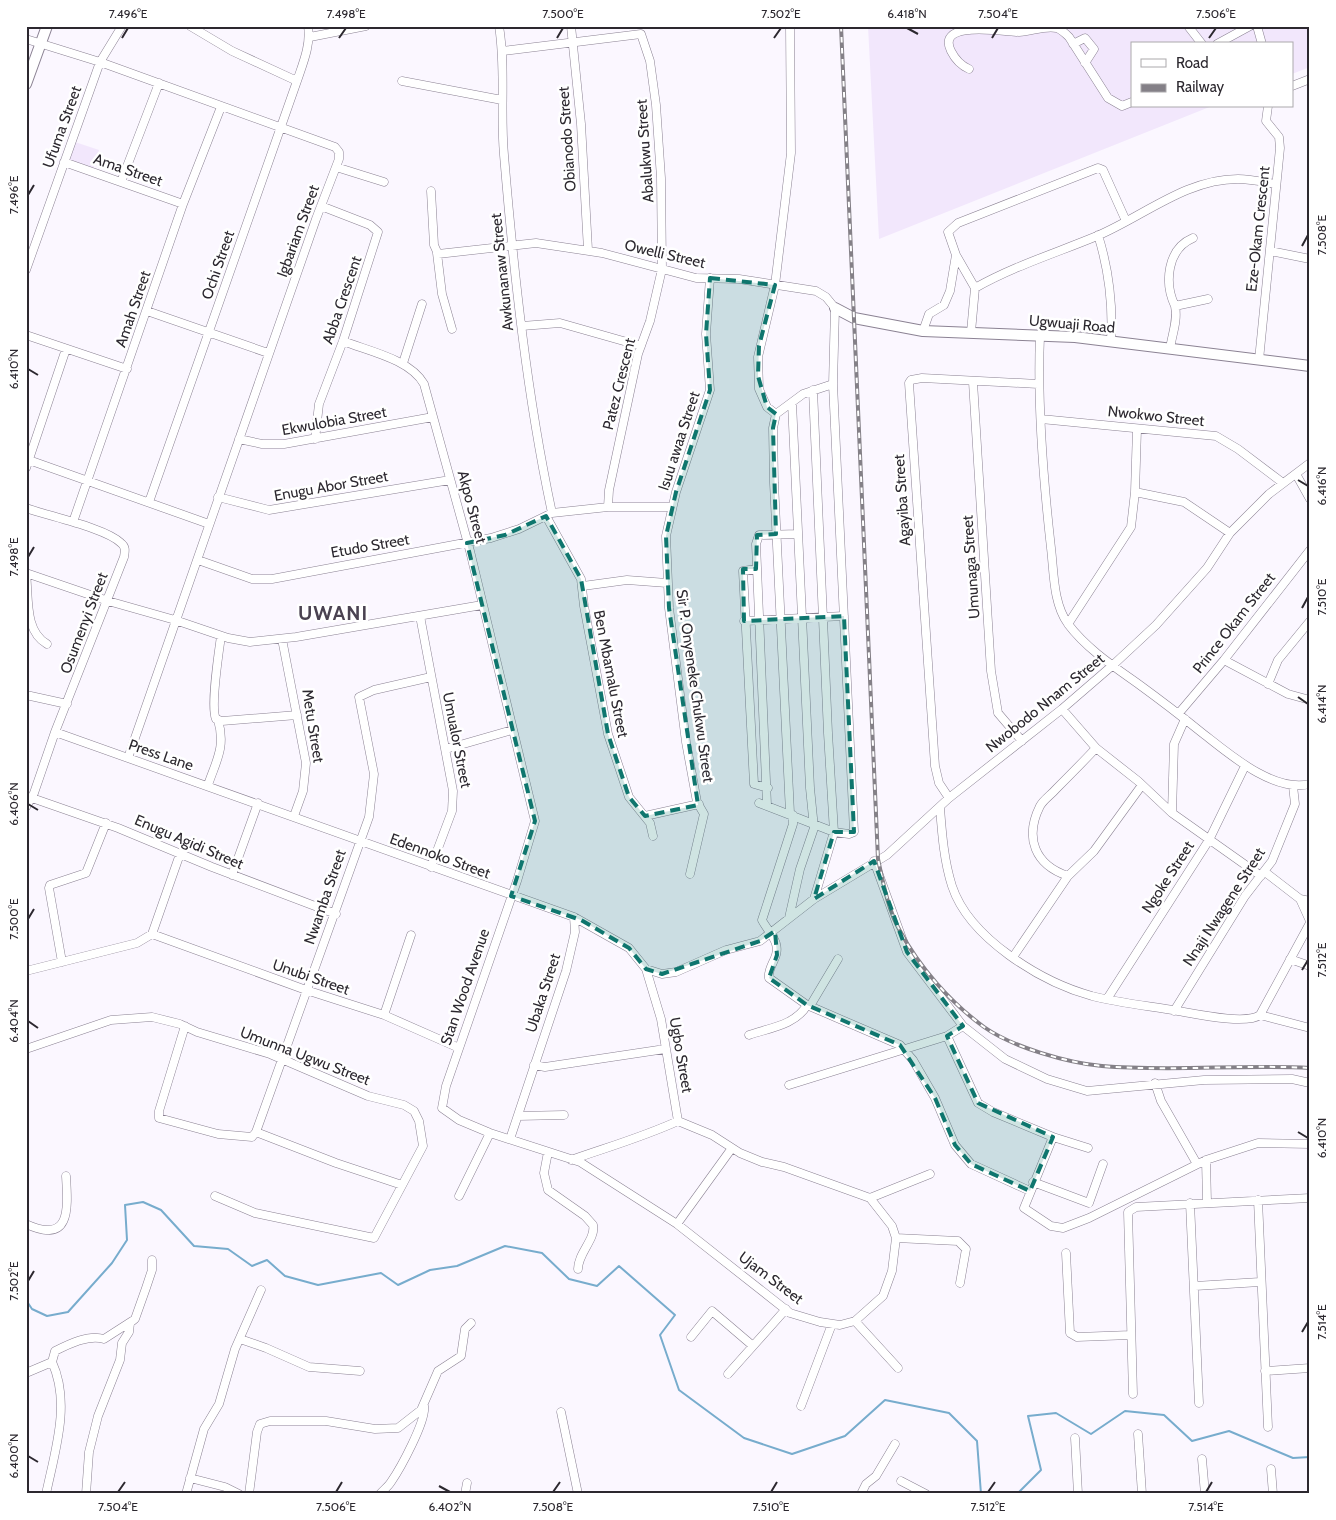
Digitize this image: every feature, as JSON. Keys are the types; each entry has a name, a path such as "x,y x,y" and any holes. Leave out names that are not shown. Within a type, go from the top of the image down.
{"main road":[{"path":"26,65 40,26"},
{"path":"26,84 34,42 48,26"},
{"name":"Ugwuaji Road","path":"835,308 854,318 923,331 1075,336 1310,366"}],"street":[{"name":"Ufuma Street","path":"26,270 100,62 122,26"},
{"path":"190,26 232,51 297,81"},
{"path":"308,26 310,37 366,26"},
{"name":"Awkunanaw Street","path":"499,26 503,51 504,153 512,245 549,514"},
{"name":"Obianodo Street","path":"571,26 574,42 588,250"},
{"path":"776,414 767,407 760,389 758,376 759,346 775,285 791,152 790,26"},
{"path":"1188,26 1200,42"},
{"path":"1221,42 1250,26"},
{"path":"1257,26 1261,42"},
{"path":"969,69 954,58 949,48 950,37 955,32 981,29 1019,32 1055,28 1063,31 1113,102 1122,106 1131,102"},
{"name":"Abalukwu Street","path":"503,51 574,42 640,30 650,61 656,105 661,178 662,269"},
{"name":"Ochi Street","path":"148,502 281,127 310,37"},
{"path":"1073,44 1085,38 1094,49 1085,64"},
{"path":"34,42 100,62 335,147 339,152 336,167 384,182"},
{"path":"1294,85 1310,79"},
{"path":"402,80 502,100"},
{"path":"121,182 159,84"},
{"name":"Amah Street","path":"73,522 183,204 221,106"},
{"name":"Eze-Okam Crescent","path":"1259,360 1280,148 1279,137 1266,120 1268,108"},
{"name":"Ama Street","path":"64,162 183,204"},
{"name":"Igbariam Street","path":"128,758 268,353 336,167"},
{"path":"971,332 975,288 956,255 948,232 958,223 1098,168 1104,170 1126,221"},
{"path":"975,288 1025,263 1098,235 1162,201 1207,183 1238,179 1276,184"},
{"path":"431,191 434,245 437,253 442,294 452,329"},
{"name":"Abba Crescent","path":"315,439 319,404 343,341 378,232 370,225 321,206"},
{"path":"1098,235 1106,264 1113,313 1111,341"},
{"path":"1170,349 1172,332 1176,324 1176,306 1170,287 1170,268 1180,245 1193,238"},
{"name":"Owelli Street","path":"437,253 512,245 549,244 588,250 690,277 739,279 821,293 835,308"},
{"path":"1270,251 1310,259"},
{"path":"923,331 929,314 944,305 950,291 956,255"},
{"name":"Patez Crescent","path":"608,507 609,490 641,346 650,321 662,269"},
{"name":"Isuu awaa Street","path":"667,583 666,536 672,507 710,390 706,334 710,278"},
{"path":"1176,306 1208,299"},
{"path":"403,363 422,304"},
{"path":"798,534 759,535 757,538 756,569 768,788 763,804 834,832 849,834 854,832 833,384 835,308"},
{"path":"147,311 268,353"},
{"path":"522,326 560,322 641,346"},
{"path":"26,335 127,369"},
{"path":"1040,336 1038,384 1048,526 1056,597 1068,624 1085,643 1245,766 1293,786 1310,784"},
{"name":"Akpo Street","path":"343,341 403,363 420,378 433,417 467,543 535,821 517,881"},
{"path":"66,349 27,462 88,481 209,524"},
{"name":"Agayiba Street","path":"949,798 940,783 933,747 909,383 911,380 922,378 1038,384"},
{"name":"Umunaga Street","path":"973,382 991,671 998,713 1022,741"},
{"path":"833,384 813,390 776,414 773,428 776,534 793,824 763,915 763,923 776,943 777,955 769,970 769,978 808,1005 851,1026 886,1038 905,1049 935,1098 956,1145 971,1164 1030,1191"},
{"path":"813,390 834,832 814,899"},
{"path":"789,918 800,869 814,825 792,403"},
{"name":"Ekwulobia Street","path":"239,439 272,444 315,439 433,417"},
{"name":"Nwokwo Street","path":"1041,419 1216,436 1238,449 1283,483"},
{"path":"1068,624 1129,533 1135,492 1137,429"},
{"name":"Nwobodo Nnam Street","path":"646,969 662,974 676,972 726,950 760,941 814,899 874,861 887,855 949,798 1062,709 1113,665 1156,625 1207,568 1230,533 1283,483 1310,463"},
{"path":"1296,474 1310,499"},
{"name":"Enugu Abor Street","path":"218,498 269,510 450,480"},
{"path":"1135,492 1184,502 1230,533"},
{"name":"Etudo Street","path":"198,560 252,579 265,579 505,535 549,514 608,507 672,507"},
{"name":"Osumenyi Street","path":"26,508 73,522 117,540 125,549 108,601 55,732 32,798 26,807"},
{"name":"Ben Mbamalu Street","path":"549,514 583,586 584,606 608,734 629,797 645,816 653,836"},
{"name":"Prince Okam Street","path":"1172,813 1174,744 1182,716 1310,550"},
{"path":"756,569 743,571 744,620 754,784 768,788"},
{"path":"47,644 40,640 32,628 26,574 221,636 250,642 282,639 482,605"},
{"name":"Sir P. Onyeneke Chukwu Street","path":"583,586 627,580 667,583 686,742 699,804 704,818 690,874"},
{"name":"Umualor Street","path":"420,616 446,749 454,803 431,867"},
{"path":"744,620 844,616"},
{"path":"1268,684 1278,660 1310,621"},
{"path":"208,785 220,755 223,739 218,720 214,715 221,636"},
{"name":"Metu Street","path":"282,639 298,715 306,772 303,791 294,816"},
{"path":"1224,660 1288,694 1310,700"},
{"name":"Nwamba Street","path":"256,1132 306,990 336,914 372,806 374,774 359,696 374,690 431,678"},
{"path":"26,695 67,704"},
{"path":"1062,709 1096,748 1142,785 1172,813 1208,840 1300,899 1310,901"},
{"path":"218,720 298,715"},
{"path":"446,749 512,730"},
{"name":"Press Lane","path":"55,732 208,785 359,841"},
{"path":"1068,876 1056,872 1036,852 1034,826 1040,806 1096,748"},
{"name":"Ngoke Street","path":"1107,999 1208,840 1245,766"},
{"path":"1013,957 1068,876 1094,851 1142,785"},
{"name":"Nnaji Nwagene Street","path":"1174,1010 1245,896 1272,860 1295,804 1293,786"},
{"name":"Enugu Agidi Street","path":"32,798 106,824 232,875 336,914"},
{"path":"232,875 258,803"},
{"path":"645,816 699,804"},
{"path":"940,808 946,861 958,899 976,927 998,947 1013,957 1076,990 1107,999 1226,1019 1253,1019 1260,1015 1310,922 1300,899"},
{"path":"62,962 52,910 50,885 86,873 106,824"},
{"name":"Edennoko Street","path":"359,841 511,896"},
{"path":"26,970 137,943 152,934 180,854"},
{"path":"874,861 906,952 963,1026 1005,1059 1047,1079 1087,1091 1155,1083 1292,1079 1310,1083"},
{"name":"Stan Wood Avenue","path":"446,1086 517,881"},
{"path":"511,896 574,917"},
{"name":"Ugbo Street","path":"574,917 629,948 646,969 661,1019 678,1121"},
{"name":"Ubaka Street","path":"510,1139 566,971 575,932 574,917"},
{"name":"Unubi Street","path":"152,934 306,990 384,1015 459,1048"},
{"path":"384,1015 411,935"},
{"path":"749,1035 794,1020 803,1012 838,959"},
{"path":"1290,959 1310,966"},
{"path":"1260,1015 1310,1028"},
{"name":"Umunna Ugwu Street","path":"26,1049 96,1024 126,1018 152,1017 185,1026 211,1037 282,1059 368,1096 404,1105 414,1111 419,1121 423,1146 377,1235 369,1237 255,1213 215,1196"},
{"path":"185,1026 158,1111 159,1118 218,1134 250,1137 256,1132 336,1163 402,1185"},
{"path":"789,1085 947,1036 963,1026"},
{"path":"947,1036 978,1103 992,1112 1088,1148"},
{"path":"534,1065 545,1067 665,1049"},
{"path":"1155,1083 1161,1101 1197,1164"},
{"name":"Ujam Street","path":"446,1086 441,1106 443,1110 459,1120 490,1133 580,1162 677,1224 786,1310 802,1318 832,1324 840,1325 855,1321"},
{"path":"518,1116 564,1115"},
{"path":"570,1160 610,1148 637,1136 644,1136 678,1121 712,1135 732,1148 762,1162 784,1167 870,1198 892,1226 896,1238 892,1271 883,1296 855,1321 898,1368"},
{"path":"459,1196 490,1133"},
{"path":"1053,1136 1024,1208 1051,1226 1063,1228 1089,1218 1206,1160 1258,1143 1310,1144"},
{"path":"677,1224 732,1148"},
{"path":"548,1152 544,1174 548,1190 585,1216 592,1225 592,1234 579,1259 578,1269"},
{"path":"1206,1160 1207,1202"},
{"path":"1089,1218 1089,1203 1103,1164"},
{"path":"870,1198 930,1174"},
{"path":"26,1224 37,1229 51,1230 62,1225 66,1217 66,1176"},
{"path":"1033,1182 1089,1203"},
{"path":"1132,1394 1128,1212 1136,1207 1310,1198"},
{"path":"1258,1200 1260,1282 1268,1427"},
{"path":"1190,1203 1199,1403"},
{"path":"896,1238 958,1241 966,1249 960,1283"},
{"path":"1066,1253 1070,1333 1077,1337 1131,1335"},
{"path":"86,1494 89,1452 98,1416 120,1360 121,1346 129,1332 130,1323 135,1319 152,1270 152,1260"},
{"path":"1195,1286 1260,1282"},
{"path":"186,1494 204,1429 219,1404 235,1349 260,1290"},
{"path":"728,1374 786,1310"},
{"path":"691,1337 712,1311 753,1346"},
{"path":"46,1494 57,1445 62,1398 59,1392 58,1377 52,1362 55,1351 95,1336 104,1339 135,1319"},
{"path":"380,1494 391,1482 424,1417 424,1406 436,1374 462,1354 465,1330 471,1322"},
{"path":"801,1406 832,1324"},
{"path":"240,1340 266,1348 309,1367 360,1371"},
{"path":"26,1372 52,1362"},
{"path":"1265,1371 1310,1368"},
{"path":"249,1494 256,1432 263,1422 326,1421 388,1429 398,1428 424,1406"},
{"path":"561,1412 578,1494"},
{"path":"1138,1434 1142,1494"},
{"path":"1075,1438 1078,1494"},
{"path":"861,1494 866,1484 876,1476 896,1444"},
{"path":"1202,1460 1205,1494"},
{"path":"1271,1469 1273,1494"},
{"path":"190,1478 225,1487 238,1494"},
{"path":"901,1481 926,1494"},
{"path":"465,1494 468,1483"}],"highlighted area":[{"path":"710,278 775,285 759,346 758,376 767,407 776,414 773,428 776,534 757,535 756,569 743,569 744,621 844,616 854,832 834,832 814,899 874,861 907,952 963,1026 947,1036 978,1103 1053,1137 1030,1191 971,1164 955,1145 935,1098 900,1045 807,1005 769,978 777,955 775,931 760,941 662,974 646,969 629,948 581,920 511,896 535,821 467,543 505,535 546,516 581,579 608,734 629,797 645,816 698,805 669,608 666,536 676,492 710,390 706,334"}],"shaded area":[{"path":"868,26 1310,26 1310,67 1294,73 1294,42 1131,42 1131,108 1207,108 879,239"},
{"path":"75,142 99,150 93,169 69,161"}],"waterway":[{"path":"26,1300 32,1309 47,1316 68,1312 112,1263 127,1240 125,1205 143,1202 161,1210 194,1246 228,1249 252,1266 267,1260 285,1276 318,1285 381,1273 398,1285 430,1270 457,1266 505,1246 542,1253 569,1279 597,1286 619,1266 675,1315 660,1335 679,1390 744,1438 792,1454 845,1436 885,1400 949,1413 977,1441 981,1494"},
{"path":"1017,1494 1041,1470 1028,1416 1056,1413 1091,1434 1125,1411 1164,1415 1192,1441 1229,1431 1293,1458 1310,1457"}],"railway":[{"path":"841,26 878,859 886,896 896,923 916,958 937,984 960,1007 984,1027 996,1034 1041,1053 1088,1064 1128,1068 1310,1068"}],"district":[{"name":"UWANI","path":"333,613"}]}
